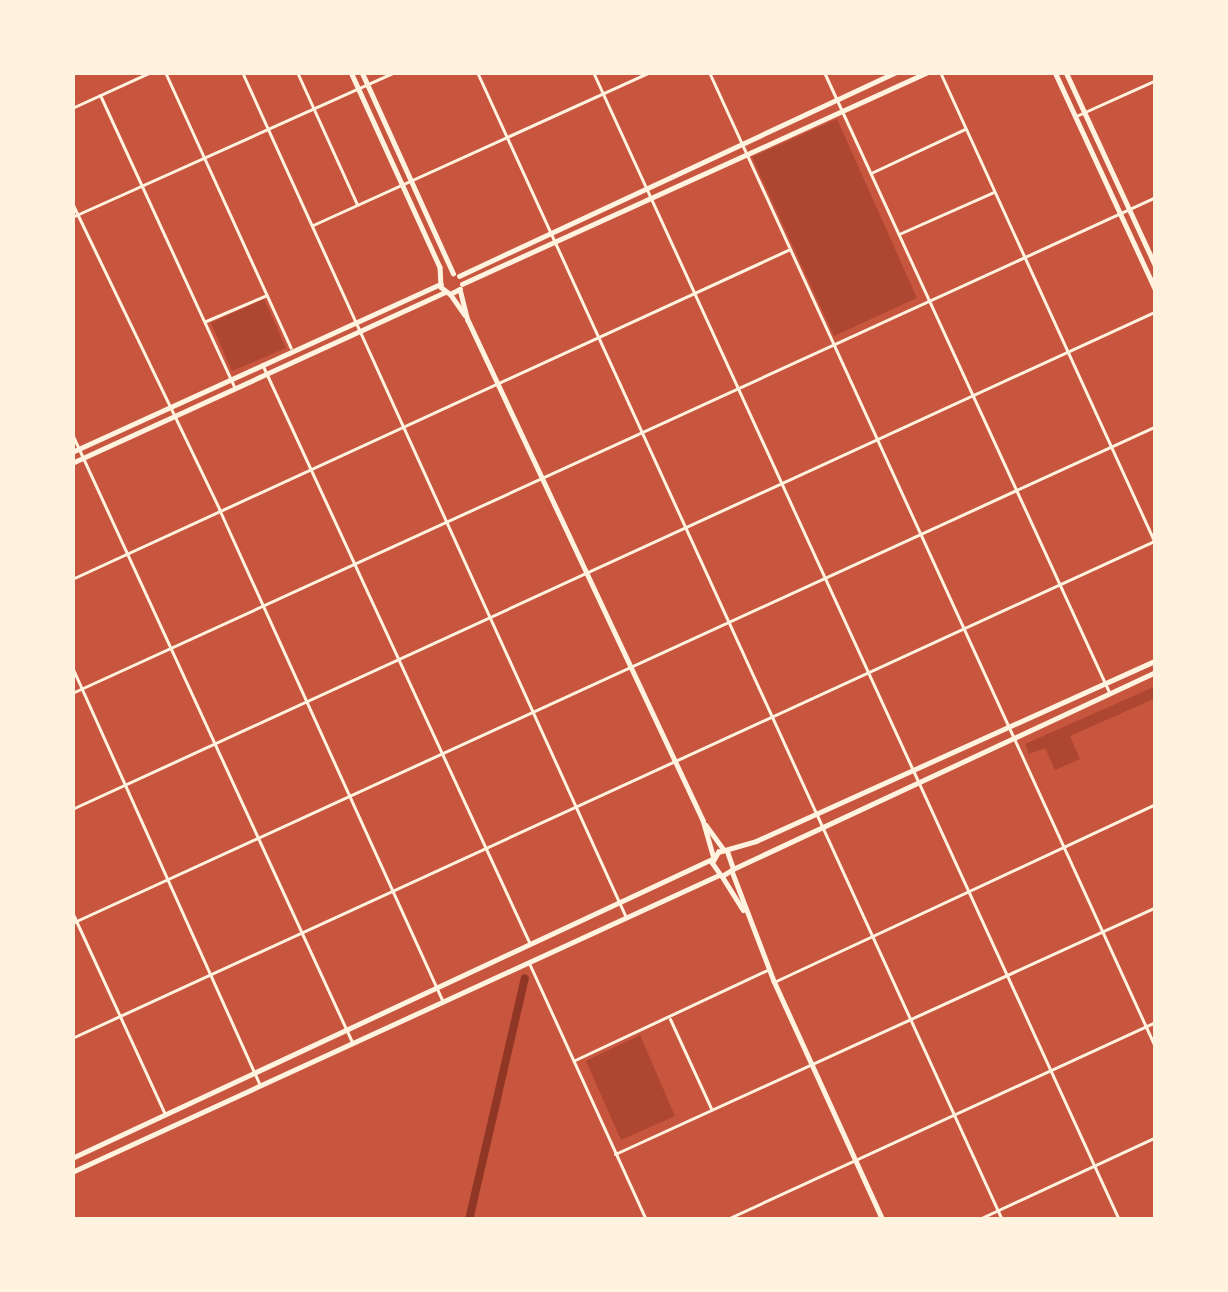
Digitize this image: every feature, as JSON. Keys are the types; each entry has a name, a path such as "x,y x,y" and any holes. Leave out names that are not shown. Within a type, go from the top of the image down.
{"main road":[{"path":"351,72 456,274 468,320"},
{"path":"362,72 408,183 441,281 468,320 703,820 726,852 774,981 883,1220"},
{"path":"76,450 896,72"},
{"path":"72,463 928,72"},
{"path":"1055,72 1156,291"},
{"path":"1066,72 1156,267"},
{"path":"407,299 411,308"},
{"path":"72,1156 439,990 712,858 1156,660"},
{"path":"75,1171 1156,672"},
{"path":"703,820 720,876 746,915"}],"street":[{"path":"72,107 151,72"},
{"path":"165,72 292,350"},
{"path":"242,72 625,914"},
{"path":"297,72 358,206"},
{"path":"75,216 205,153 315,110 394,72"},
{"path":"477,72 1002,1220"},
{"path":"592,72 1119,1220"},
{"path":"312,226 650,72"},
{"path":"709,72 1156,1049"},
{"path":"824,72 1110,693"},
{"path":"72,1038 1155,542 940,72"},
{"path":"1076,116 1156,80"},
{"path":"100,95 234,387"},
{"path":"871,172 966,128"},
{"path":"899,234 995,191"},
{"path":"72,693 1156,197"},
{"path":"72,203 219,509 442,1002"},
{"path":"72,579 789,250"},
{"path":"205,322 267,295"},
{"path":"72,809 1156,311"},
{"path":"261,364 531,945"},
{"path":"74,922 1156,426"},
{"path":"72,434 352,1043"},
{"path":"72,668 260,1085"},
{"path":"774,981 1156,804"},
{"path":"615,1154 1156,908"},
{"path":"72,912 165,1114"},
{"path":"529,962 646,1220"},
{"path":"572,1061 769,969"},
{"path":"669,1017 712,1109"},
{"path":"725,1220 1156,1022"},
{"path":"977,1220 1156,1137"},
{"path":"72,1156 75,1171"}],"shaded area":[{"path":"837,119 917,298 834,336 752,157"},
{"path":"264,299 286,348 232,371 211,323"},
{"path":"1156,686 1156,698 1070,736 1080,759 1055,770 1045,748 1029,754 1025,744"},
{"path":"640,1035 675,1116 621,1140 586,1061"}],"waterway":[{"path":"469,1220 525,978"}]}
